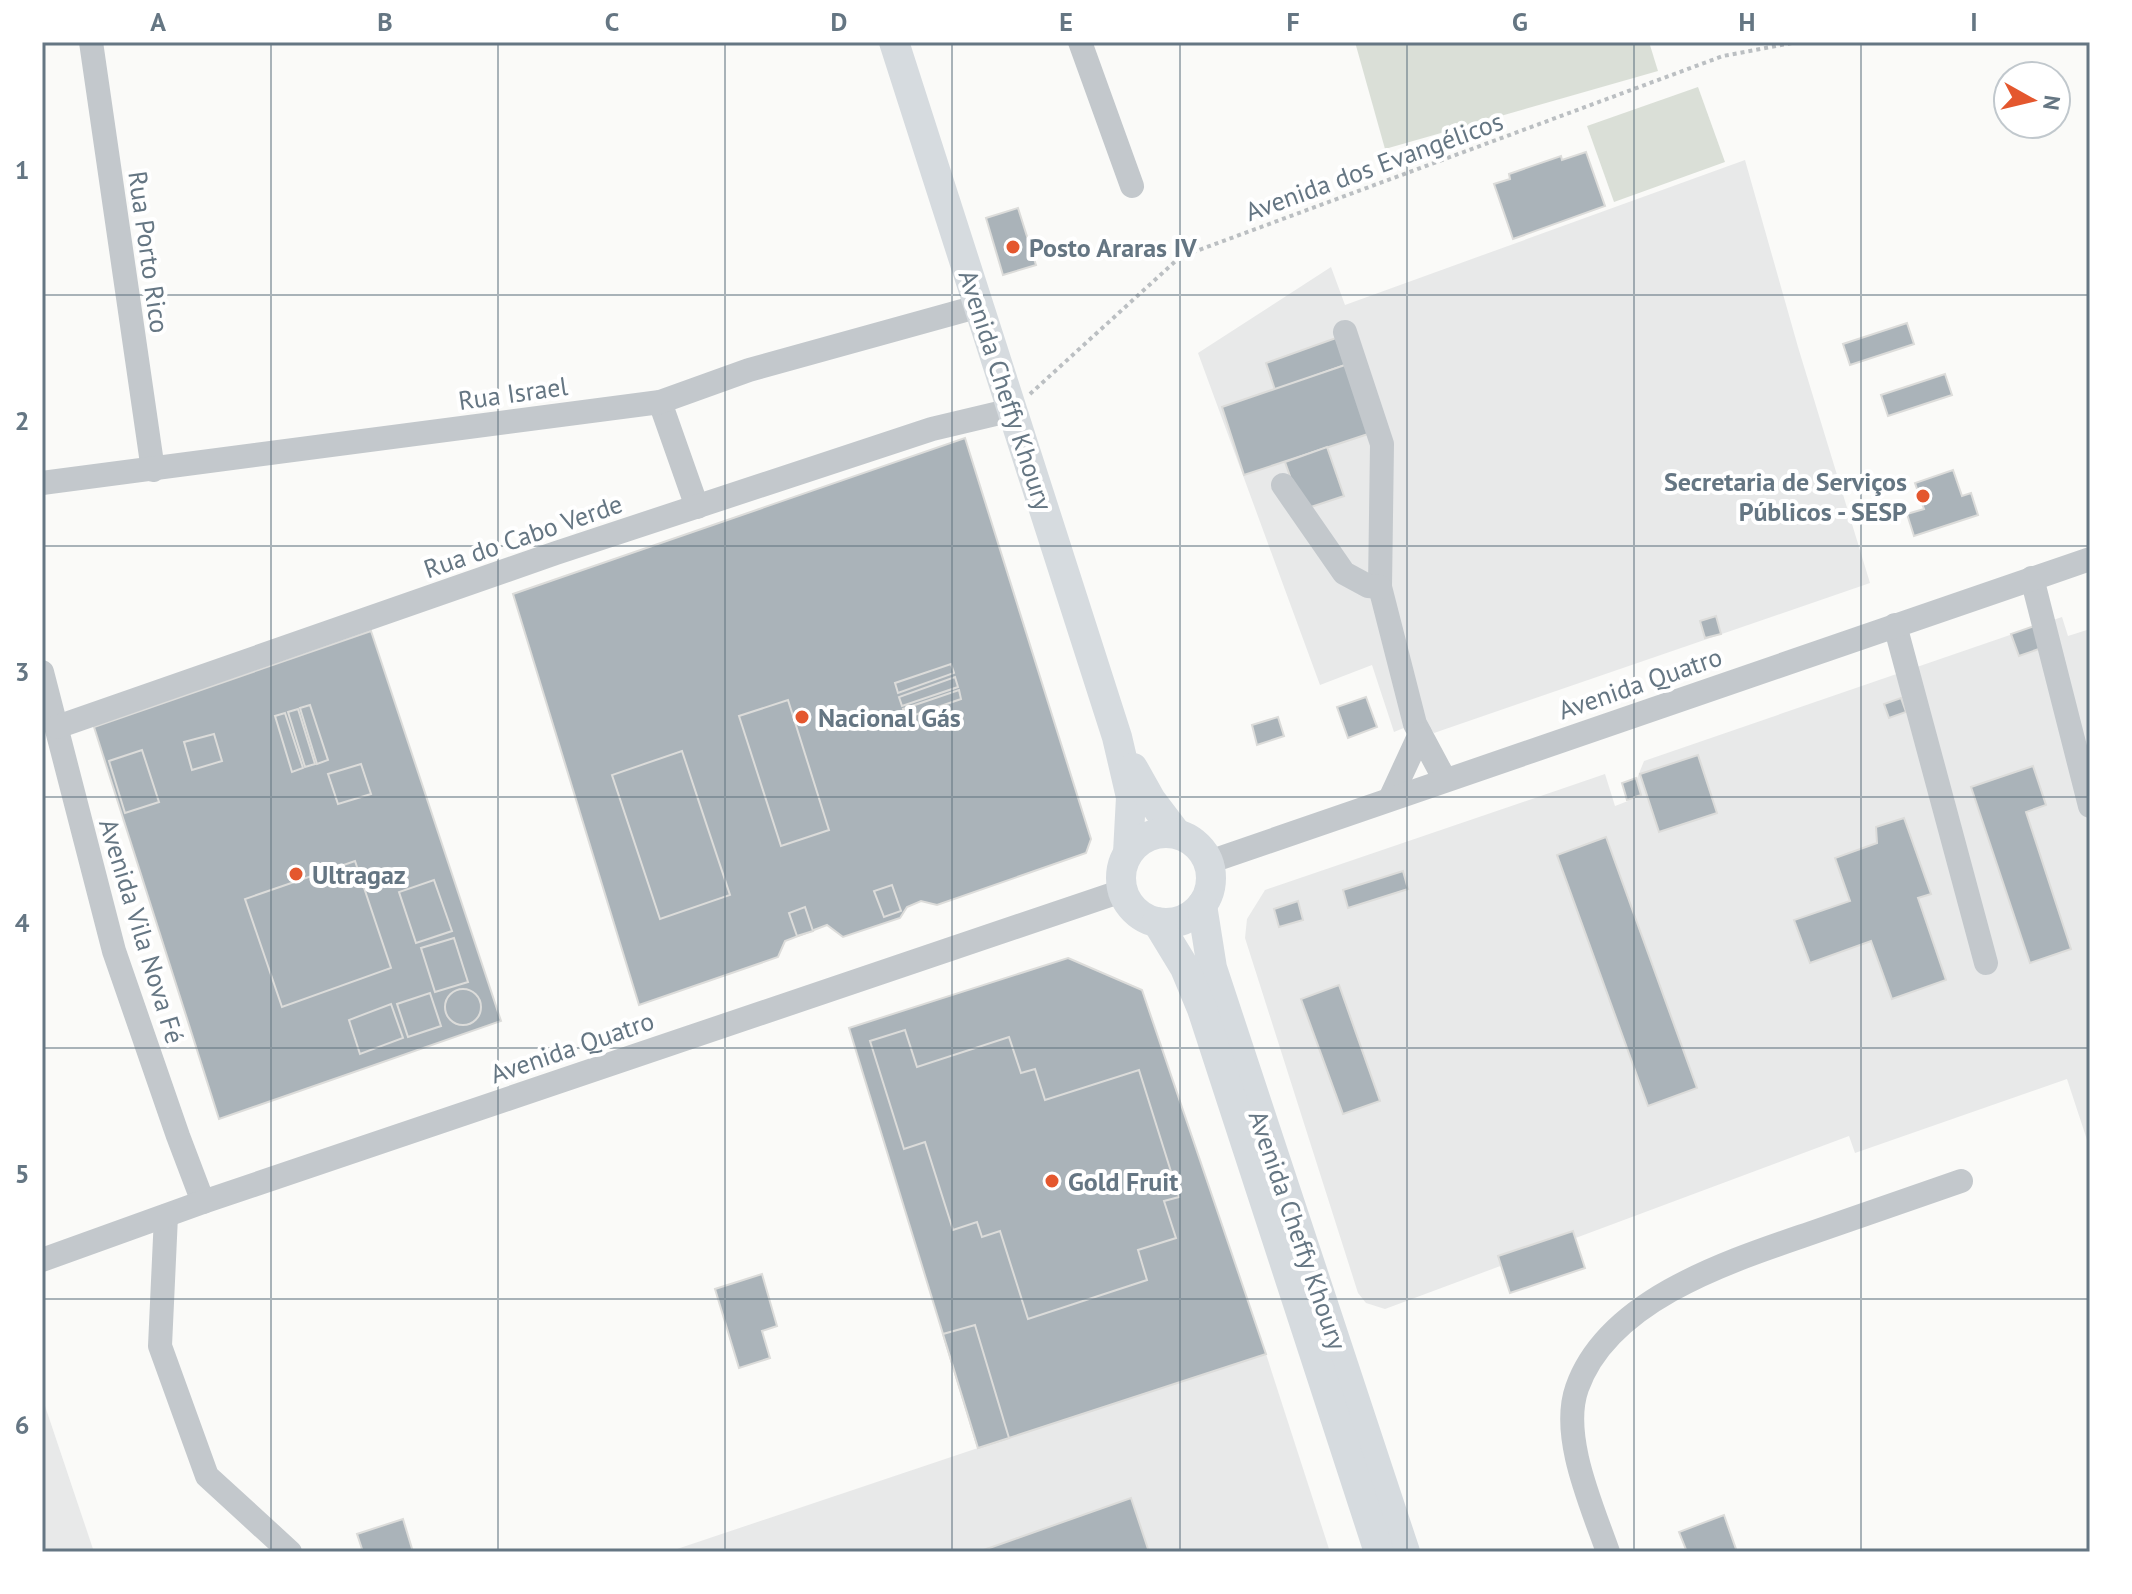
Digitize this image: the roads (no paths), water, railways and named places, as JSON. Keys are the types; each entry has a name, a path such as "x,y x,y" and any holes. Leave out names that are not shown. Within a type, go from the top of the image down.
{"main road":[{"name":"Avenida Cheffy Khoury","path":"894,42 1117,737"},
{"path":"1117,737 1151,800 1176,833"},
{"path":"1117,737 1131,797 1122,891 1130,905 1142,916 1157,922 1182,920 1202,905 1212,877 1202,849 1190,839 1176,833 1161,832 1147,836 1128,853"},
{"name":"Avenida Cheffy Khoury","path":"1202,905 1212,968 1405,1552"},
{"name":"Avenida Cheffy Khoury","path":"1157,922 1185,968 1202,1009 1379,1552"}],"street":[{"name":"Rua Porto Rico","path":"91,42 153,470"},
{"path":"1080,42 1132,186"},
{"name":"Rua Israel","path":"42,483 660,402 749,370 980,306"},
{"path":"1345,332 1382,444 1380,587 1415,724 1445,780"},
{"path":"660,402 697,507"},
{"name":"Rua do Cabo Verde","path":"57,727 556,553 932,429 1012,410"},
{"path":"1283,485 1344,573 1368,586 1380,587"},
{"name":"Avenida Quatro","path":"1209,862 2090,559"},
{"path":"2032,578 2090,806"},
{"path":"1895,625 1986,963"},
{"name":"Avenida Vila Nova Fé","path":"42,672 114,951 203,1202"},
{"path":"1390,799 1420,734"},
{"name":"Avenida Quatro","path":"42,1260 203,1202 1122,891"},
{"path":"1608,1552 1582,1475 1572,1429 1576,1389 1598,1348 1647,1303 1717,1265 1961,1181"},
{"path":"166,1216 160,1346 207,1476 290,1552"}],"place":[{"name":"Posto Araras IV","path":"1013,247"},
{"name":"Secretaria de Serviços Públicos - SESP","path":"1923,496"},
{"name":"Nacional Gás","path":"802,717"},
{"name":"Ultragaz","path":"296,874"},
{"name":"Gold Fruit","path":"1052,1181"}]}
